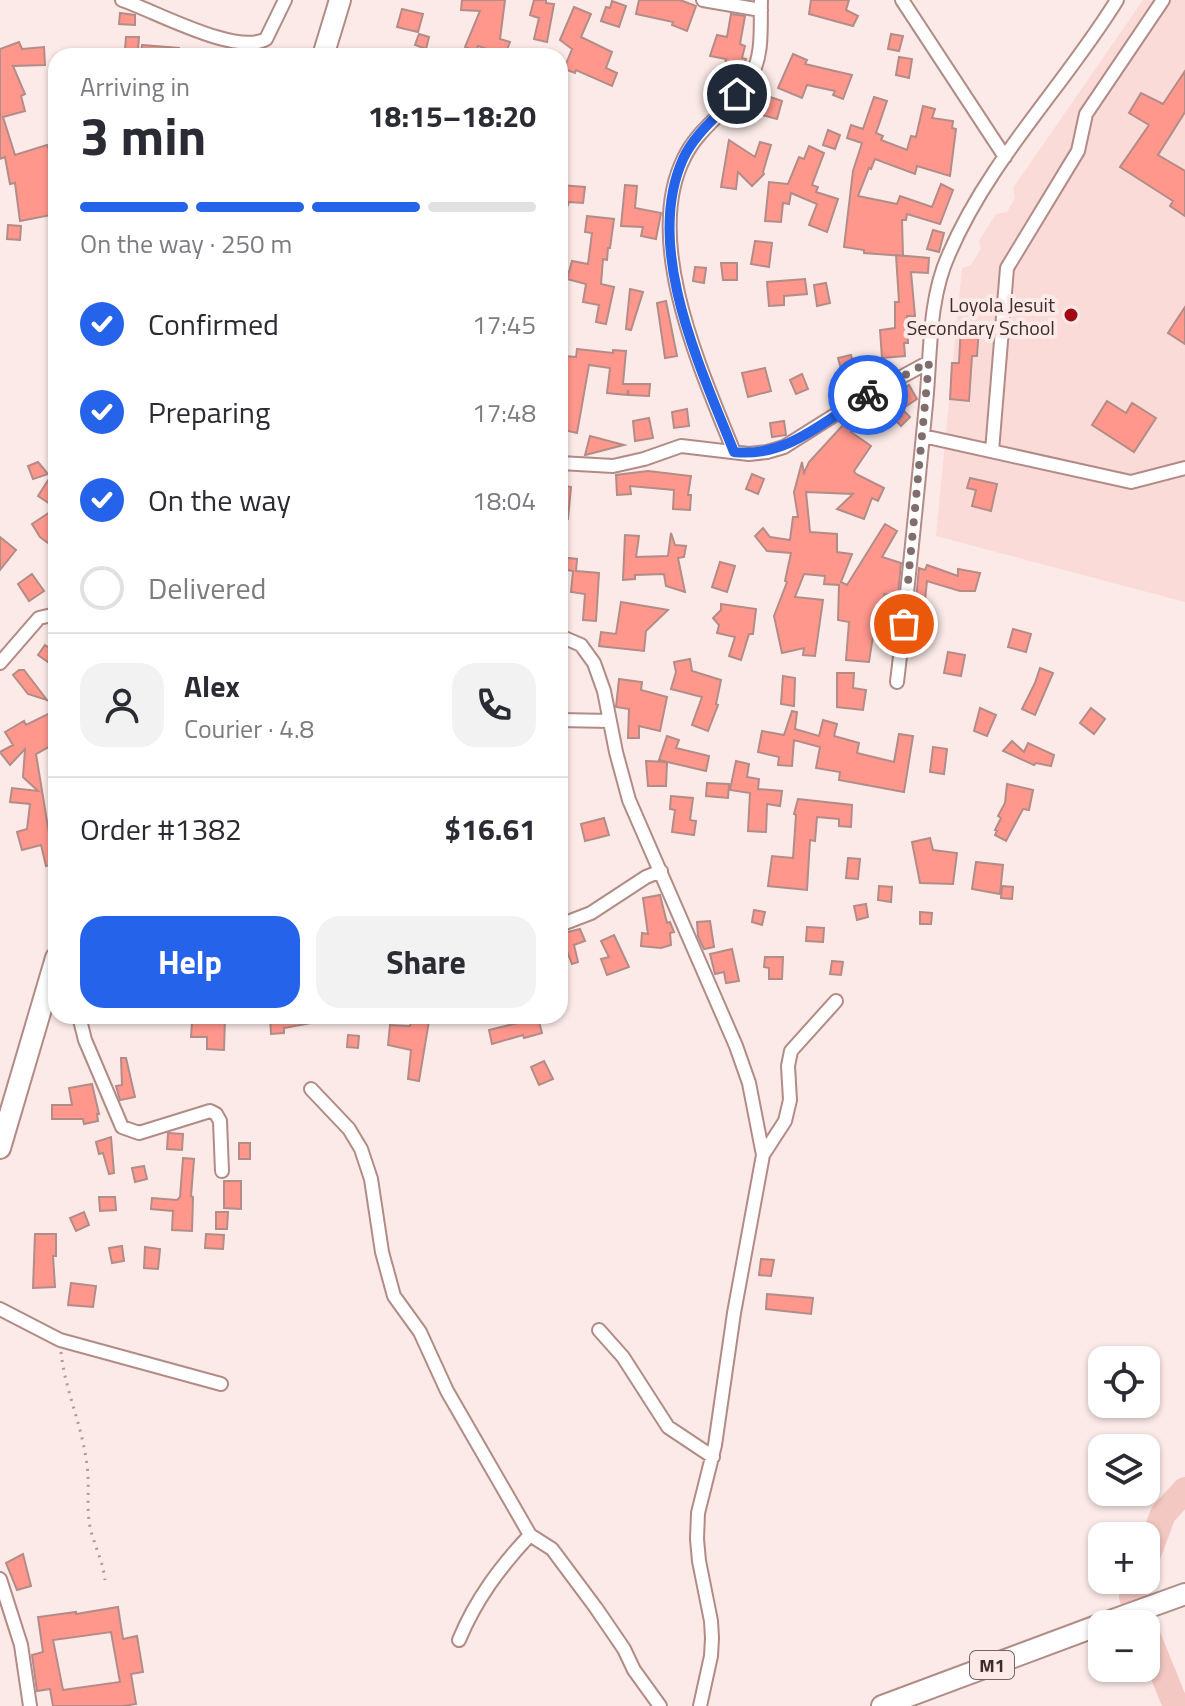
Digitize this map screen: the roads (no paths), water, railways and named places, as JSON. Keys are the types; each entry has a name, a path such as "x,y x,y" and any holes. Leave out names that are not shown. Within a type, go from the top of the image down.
{"main road":[{"path":"325,48 340,0"},
{"path":"0,1148 48,990"},
{"name":"M1","path":"1144,1610 1185,1594"},
{"name":"M1","path":"882,1706 1088,1630"}],"street":[{"path":"122,0 214,37 252,44 266,39 285,0"},
{"path":"703,0 761,5 759,54 751,78 701,132 684,157 674,185 670,221 672,262 694,350 734,452"},
{"path":"902,0 1005,157"},
{"path":"897,682 936,300 948,254 1005,157 1117,0"},
{"path":"992,451 1007,268 1078,151 1086,114 1163,0"},
{"path":"568,463 613,466 681,446 767,452 784,447 857,401 929,362"},
{"path":"923,436 1131,482 1185,468"},
{"path":"0,663 39,618 48,616"},
{"path":"568,639 581,645 594,663 629,800 736,1046 749,1083 763,1155 734,1313 713,1457 703,1489 697,1539 712,1638 700,1706"},
{"path":"568,720 610,721"},
{"path":"568,922 591,913 646,877 661,871"},
{"path":"763,1155 785,1121 790,1100 788,1066 791,1051 836,1001"},
{"path":"81,1024 122,1127 139,1133 210,1111 220,1121 222,1171"},
{"path":"311,1089 349,1129 361,1149 371,1179 382,1252 394,1296 420,1332 447,1391 530,1535 552,1549 603,1618 660,1706"},
{"path":"0,1309 60,1340 221,1384"},
{"path":"599,1330 623,1357 668,1427 713,1457"},
{"path":"459,1640 470,1613 489,1583 530,1535"},
{"path":"0,1579 21,1645 30,1706"}],"waterway":[{"path":"1160,1522 1163,1514 1185,1490"},
{"path":"1133,1594 1137,1610"},
{"path":"1160,1667 1176,1706"}],"place":[{"name":"Loyola Jesuit Secondary School","path":"1071,315"}]}
